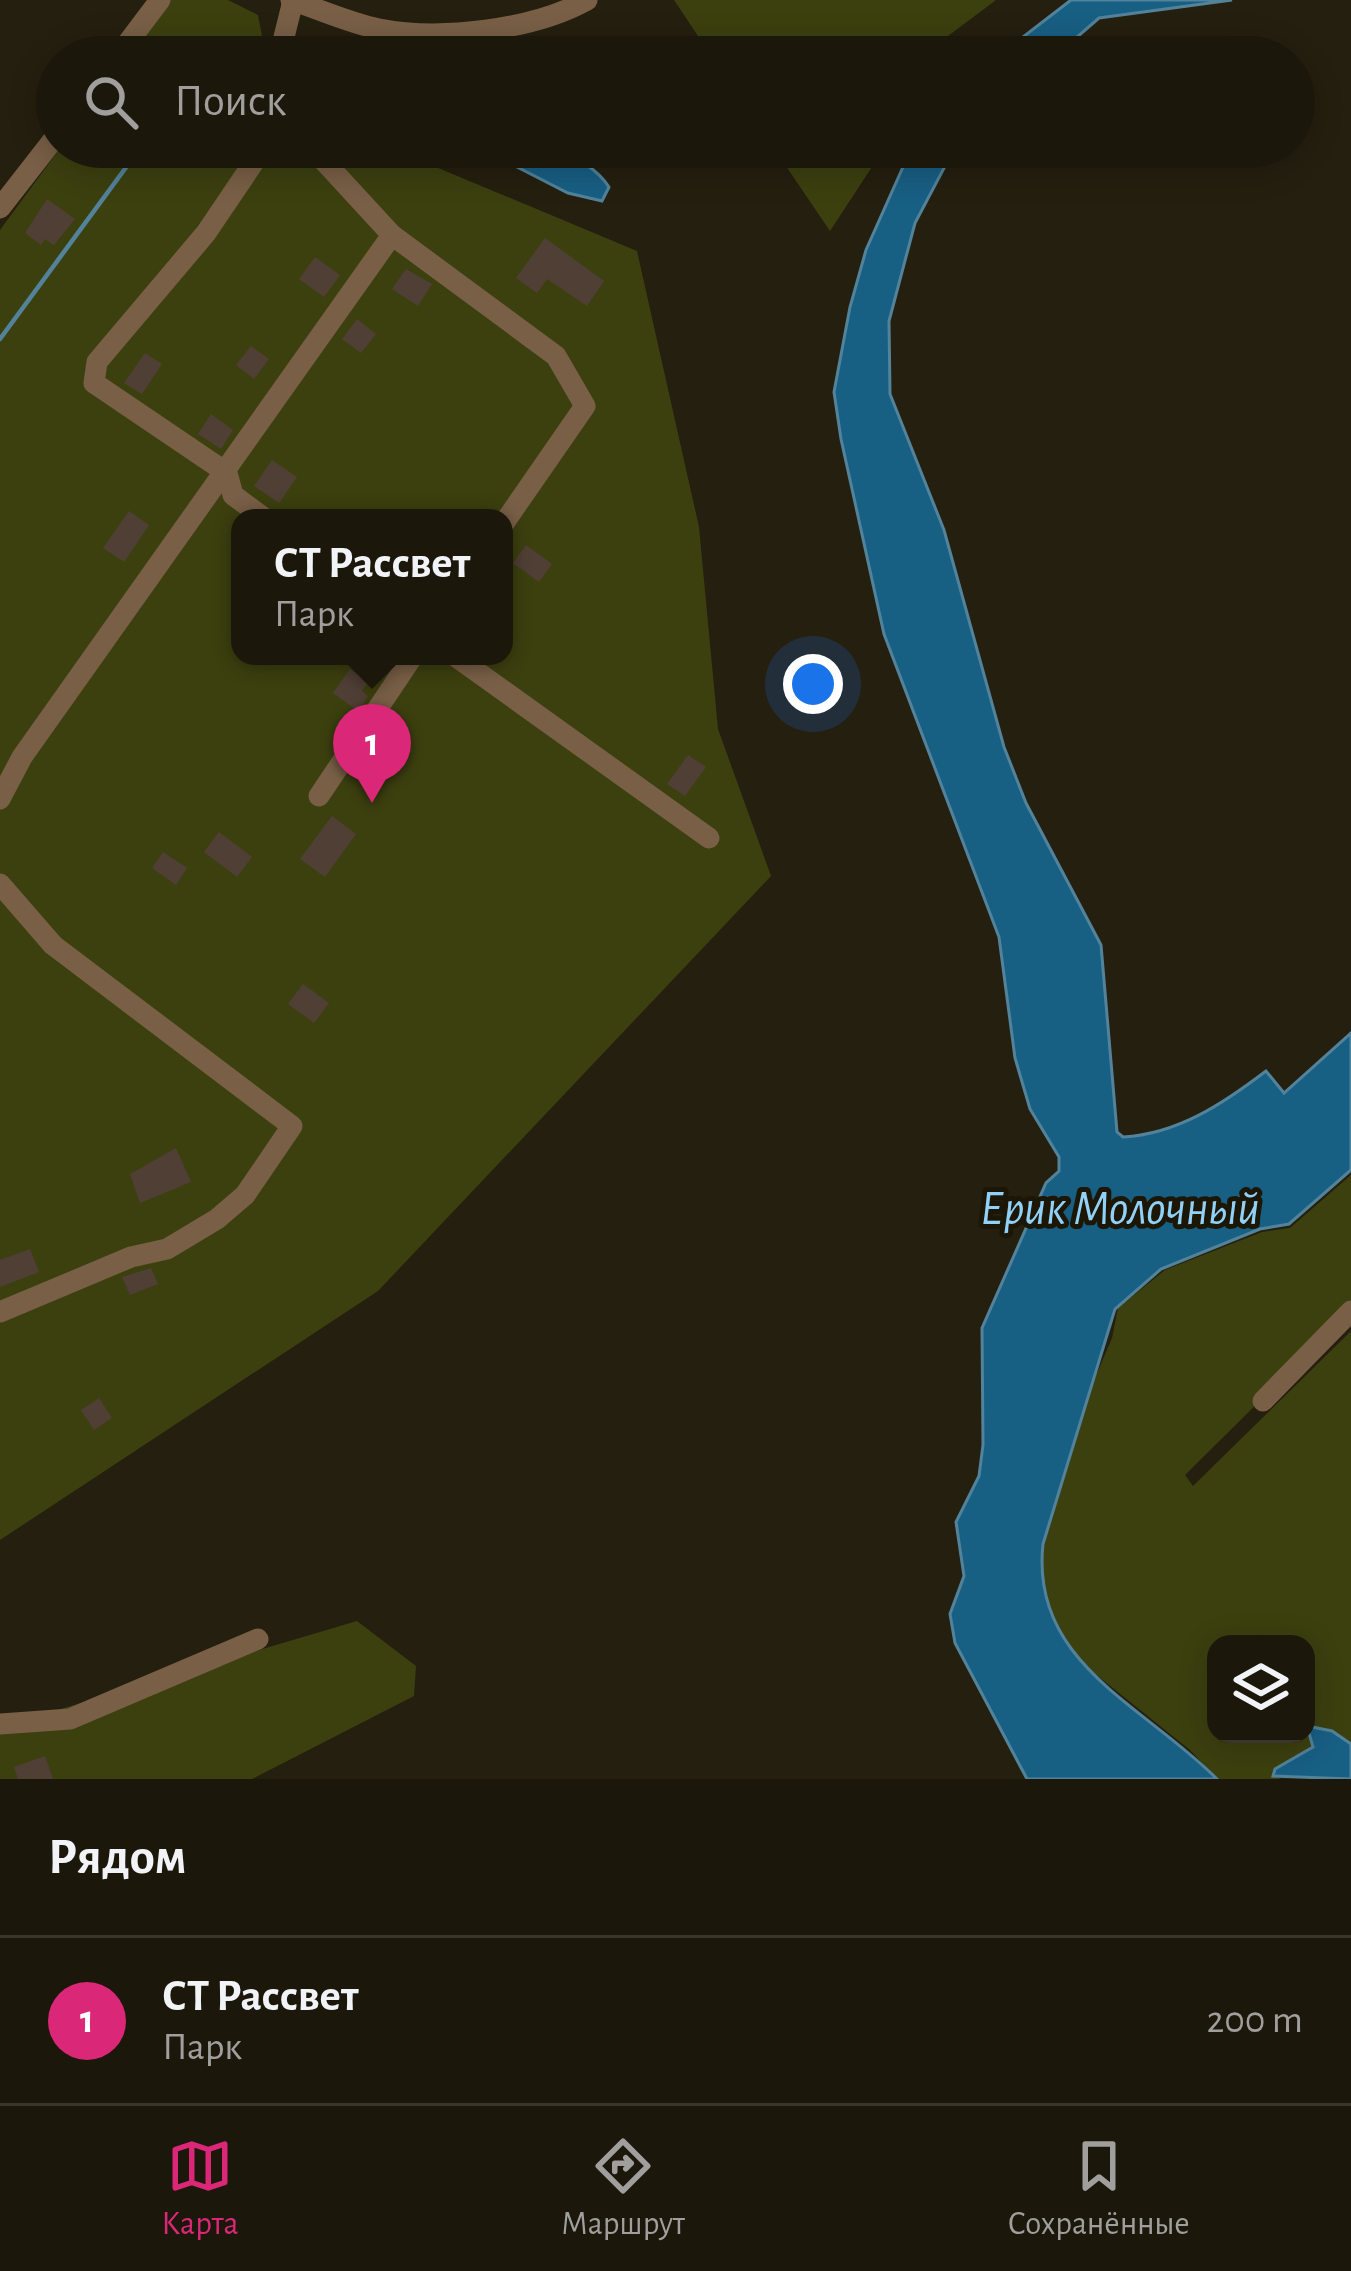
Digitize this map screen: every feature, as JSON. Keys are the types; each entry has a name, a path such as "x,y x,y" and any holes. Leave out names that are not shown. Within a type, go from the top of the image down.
{"street":[{"path":"133,36 160,0"},
{"path":"284,36 292,0 381,29 456,32 563,14 587,0"},
{"path":"0,208 36,162"},
{"path":"250,168 206,233 97,362 94,383 227,472 232,495 251,509"},
{"path":"330,168 392,235 556,356 585,406 513,510"},
{"path":"0,800 22,757 392,235"},
{"path":"319,796 406,665"},
{"path":"468,665 710,838"},
{"path":"0,884 53,945 292,1126 245,1195 217,1220 166,1249 131,1257 0,1312"},
{"path":"1263,1401 1351,1312"},
{"path":"0,1724 70,1719 258,1640"}],"green space":[{"path":"169,0 228,0 258,15 262,36 142,36"},
{"path":"674,0 996,0 948,36 698,36"},
{"path":"46,168 438,168 637,251 699,527 718,729 771,876 378,1291 0,1540 0,230"},
{"path":"787,168 871,168 830,231"},
{"path":"1351,1175 1351,1311 1185,1475 1193,1486 1351,1331 1351,1744 1330,1743 1310,1750 1273,1776 1281,1779 1217,1779 1190,1750 1068,1652 1048,1615 1039,1576 1075,1425 1112,1338 1118,1308 1165,1270 1262,1232 1290,1228"},
{"path":"357,1621 416,1666 414,1696 252,1779 0,1779 0,1727"}],"water":[{"path":"1071,0 1232,0 1099,18 1078,36 1024,36"},
{"path":"519,168 590,168 609,187 602,201 568,193"},
{"name":"Ерик Молочный","path":"903,168 944,168 915,223 889,321 890,394 944,530 1004,747 1026,803 1101,945 1117,1132 1123,1137 1143,1135 1181,1123 1266,1071 1284,1093 1351,1033 1351,1170 1289,1224 1260,1229 1161,1269 1115,1309 1043,1544 1044,1585 1054,1621 1073,1651 1126,1704 1217,1779 1027,1779 955,1643 950,1614 964,1576 956,1522 979,1476 983,1445 982,1328 1046,1183 1059,1171 1059,1157 1030,1109 1015,1058 999,937 884,634 841,439 834,392 866,250"},
{"path":"1315,1728 1332,1731 1351,1744 1351,1779 1273,1776 1275,1769 1313,1747"}],"building":[{"path":"47,199 75,219 54,245 45,239 41,245 25,233"},
{"path":"545,238 604,281 587,306 547,279 537,293 516,278"},
{"path":"315,257 340,275 324,297 299,279"},
{"path":"406,269 432,284 418,306 392,289"},
{"path":"357,319 376,334 361,353 342,339"},
{"path":"251,346 269,359 254,379 236,365"},
{"path":"145,353 162,364 142,394 124,383"},
{"path":"211,414 233,430 221,449 198,434"},
{"path":"272,460 297,477 279,503 254,486"},
{"path":"129,511 149,525 124,562 103,548"},
{"path":"526,545 552,564 539,582 513,563"},
{"path":"350,669 368,682 362,691 368,696 358,711 333,693"},
{"path":"688,755 706,767 685,796 667,784"},
{"path":"332,816 356,834 325,877 300,859"},
{"path":"219,832 252,857 237,877 204,852"},
{"path":"163,852 187,868 176,885 152,868"},
{"path":"303,984 329,1003 314,1023 288,1004"},
{"path":"176,1148 191,1182 140,1203 130,1174"},
{"path":"30,1249 39,1272 0,1287 0,1260"},
{"path":"151,1268 158,1284 130,1295 122,1277"},
{"path":"99,1398 112,1418 94,1430 81,1410"},
{"path":"45,1756 53,1779 18,1779 14,1767"}],"waterway":[{"path":"0,339 126,168"}],"place":[{"name":"СТ Рассвет","path":"372,803"}]}
